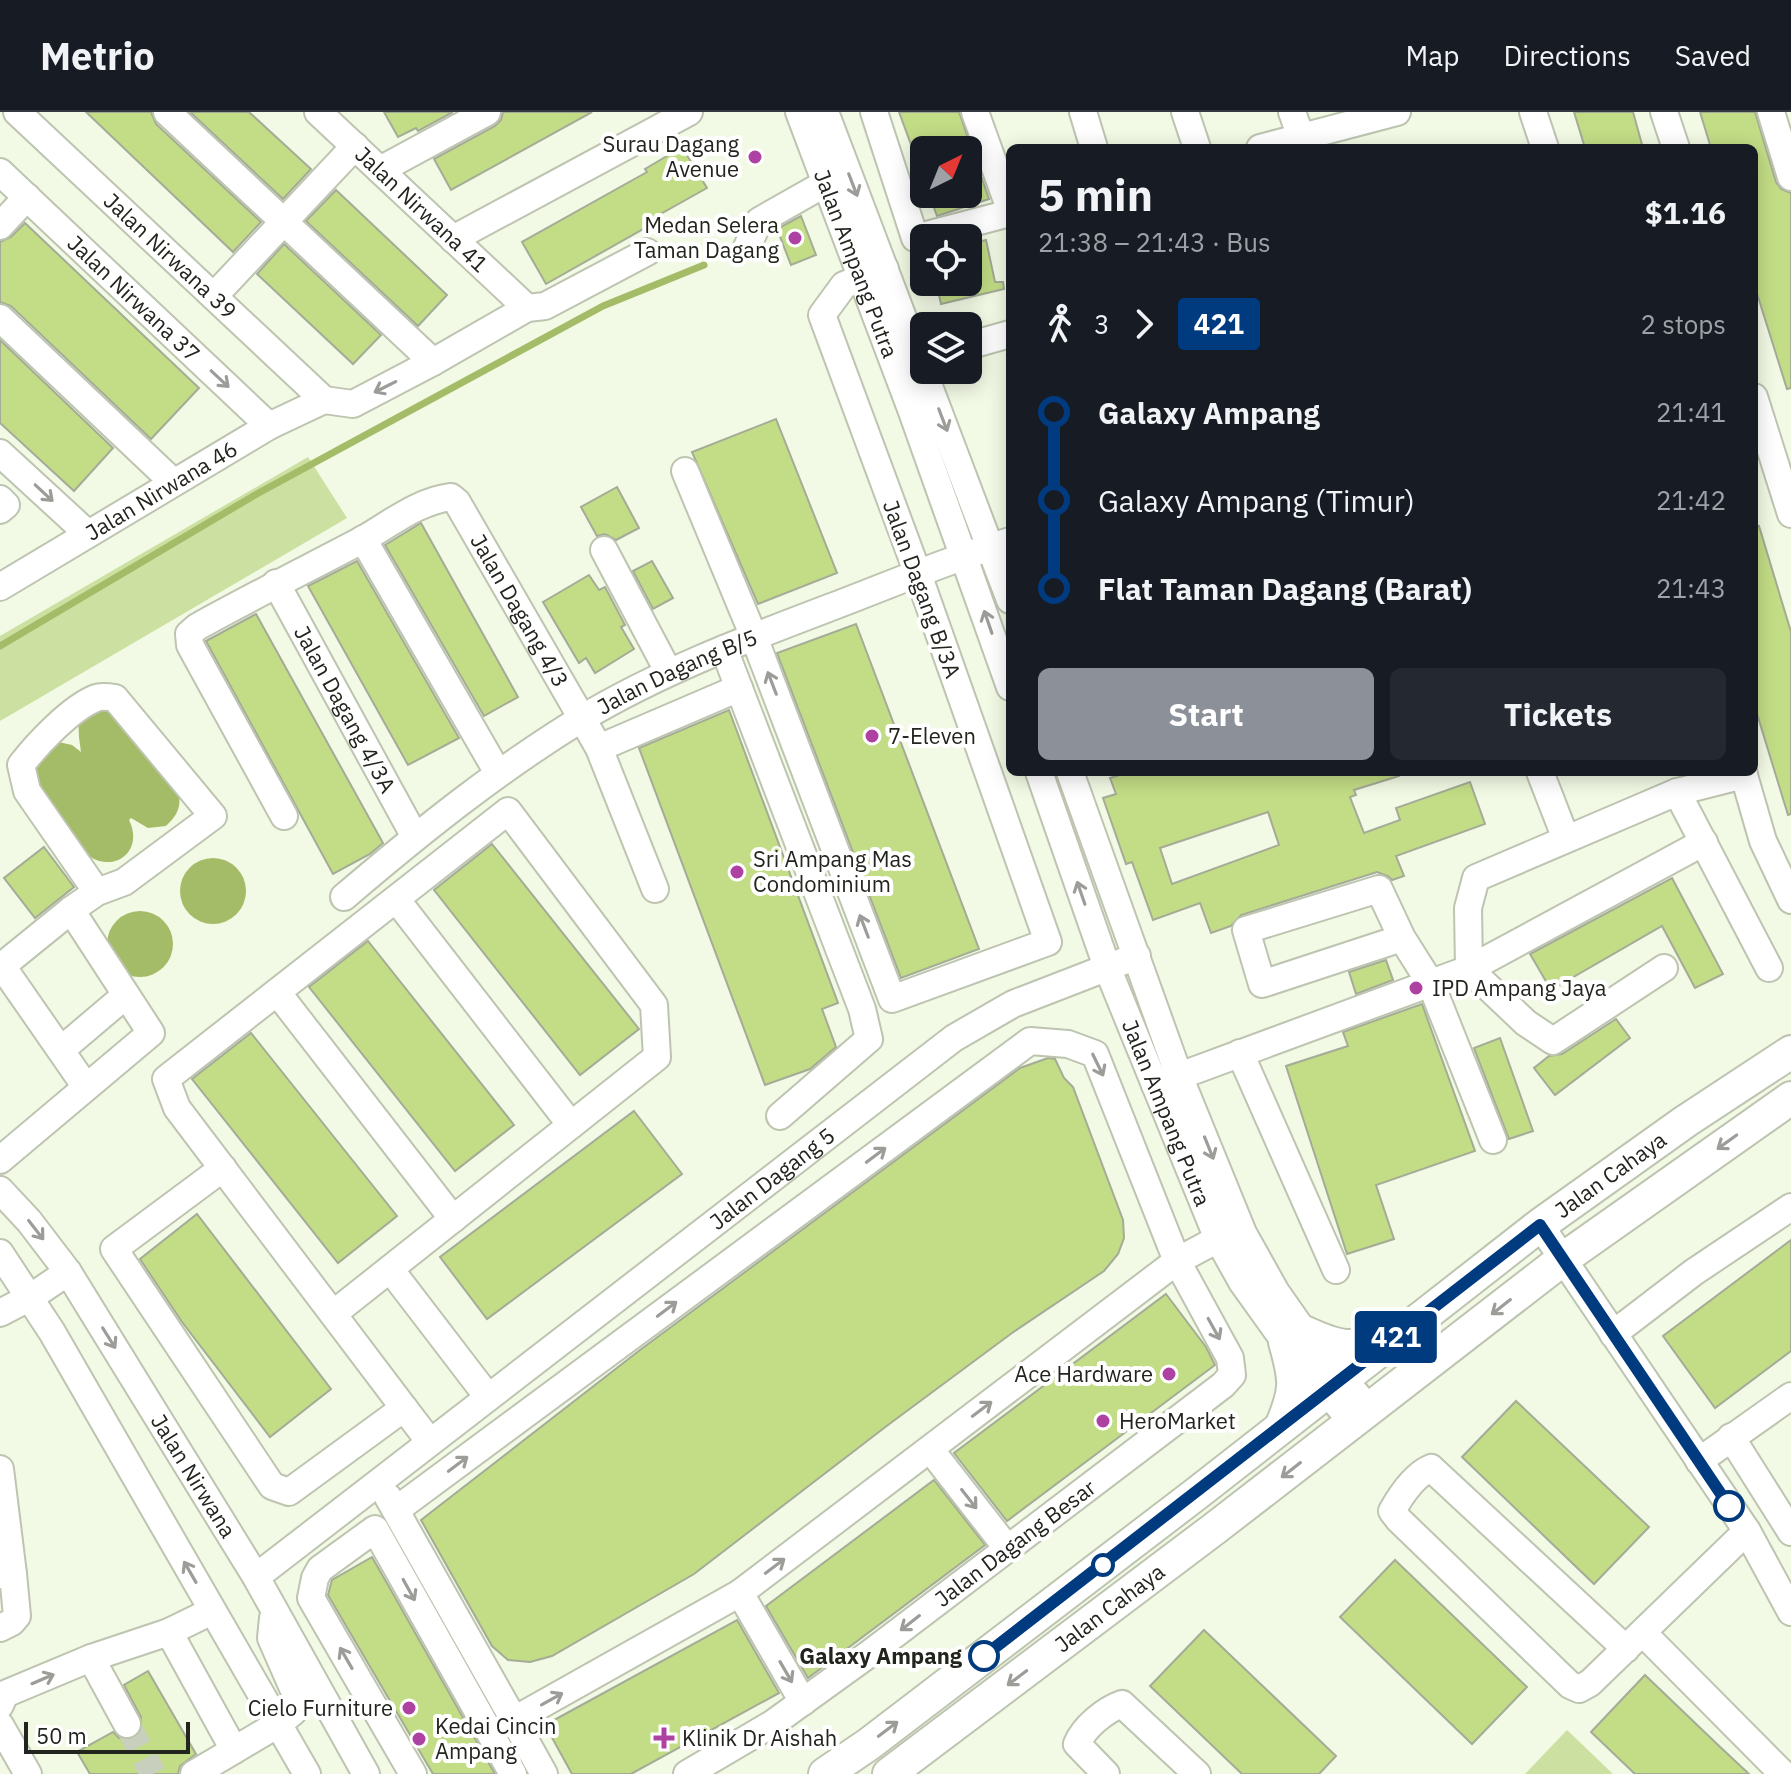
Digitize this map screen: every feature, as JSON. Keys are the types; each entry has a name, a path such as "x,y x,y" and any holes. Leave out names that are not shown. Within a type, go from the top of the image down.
{"main road":[{"name":"Jalan Cahaya","path":"825,1774 939,1691 1540,1225 1686,1121 1791,1052"},
{"name":"Jalan Cahaya","path":"907,1769 1563,1259 1791,1098"},
{"path":"1281,1427 1293,1400 1295,1337 1334,1346 1360,1347 1398,1335"}],"street":[{"path":"167,112 433,362"},
{"name":"Jalan Nirwana 41","path":"318,112 527,308"},
{"path":"380,170 487,112"},
{"path":"453,239 689,112"},
{"name":"Jalan Ampang Putra","path":"799,112 826,183 873,274 1001,544 1006,575"},
{"name":"Jalan Ampang Putra","path":"825,112 873,274 1006,675"},
{"path":"874,112 915,238 1006,212"},
{"path":"975,112 1006,200"},
{"path":"1083,112 1093,144"},
{"path":"1185,112 1196,144"},
{"path":"1292,112 1301,137"},
{"path":"1275,144 1397,112"},
{"path":"1533,112 1544,144"},
{"path":"1664,112 1675,144"},
{"path":"1771,112 1791,177"},
{"name":"Jalan Nirwana 39","path":"30,116 324,400"},
{"path":"214,296 355,146"},
{"name":"Jalan Nirwana 37","path":"0,172 269,426"},
{"path":"747,247 759,221 826,183"},
{"path":"0,226 27,197"},
{"path":"324,400 353,404 527,308 545,306 647,252"},
{"name":"Jalan Dagang B/3A","path":"754,637 892,999 1048,942 918,574 822,315 844,285 873,274"},
{"path":"0,318 173,482"},
{"path":"982,342 1006,335"},
{"name":"Jalan Nirwana 46","path":"0,587 269,426 324,400"},
{"path":"1758,407 1785,477 1791,514"},
{"path":"0,453 88,534"},
{"path":"685,471 754,637"},
{"name":"Jalan Dagang 4/3","path":"363,539 425,503 451,497 457,502 599,748 655,889"},
{"path":"0,499 6,505 0,510"},
{"path":"284,816 190,645 189,634 276,583 363,539 498,773"},
{"name":"Jalan Dagang B/5","path":"344,897 498,773 582,719 668,671 1001,544"},
{"path":"604,550 668,671"},
{"name":"Jalan Dagang 4/3A","path":"276,583 415,837"},
{"path":"724,649 862,1009 869,1039 780,1116"},
{"path":"599,748 739,688"},
{"path":"86,1087 2,966 71,910 97,892 124,882 213,816 115,698 98,697 65,719 21,765 27,791 97,892"},
{"name":"Jalan Ampang Putra","path":"1040,776 1107,967 1276,1292 1295,1337"},
{"name":"Jalan Ampang Putra","path":"1071,776 1137,956 1167,1080 1218,1239 1242,1282 1295,1337 1360,1415"},
{"path":"1542,776 1566,839"},
{"path":"1664,968 1553,1041 1526,1023 1469,969 1468,908 1476,878 1677,792 1737,776"},
{"path":"1745,776 1763,841 1791,900"},
{"path":"1677,792 1769,968"},
{"path":"333,1314 657,1057 654,1005 508,811 166,1079 177,1108 223,1168 333,1314 404,1408 430,1442"},
{"path":"1167,1080 1469,969 1704,842"},
{"path":"1402,938 1262,984 1246,930 1379,889 1402,938 1431,984 1493,1140"},
{"path":"396,899 571,1125"},
{"path":"0,1160 151,1033 71,910"},
{"name":"Jalan Dagang 5","path":"256,1577 954,1038 1013,1004 1137,956"},
{"path":"277,992 453,1219"},
{"path":"61,1050 126,995"},
{"path":"1013,1004 1030,1041"},
{"path":"396,1510 1030,1041 1068,1044 1095,1054 1177,1261"},
{"path":"1240,1053 1336,1270"},
{"path":"223,1168 114,1249 272,1486 289,1492 404,1408"},
{"name":"Jalan Nirwana","path":"0,1190 29,1221 68,1272 256,1577 366,1774"},
{"path":"1613,1334 1694,1272 1791,1207"},
{"path":"1540,1225 1747,1531 1791,1612"},
{"path":"514,1720 740,1593 1177,1261 1218,1239"},
{"path":"0,1253 31,1297 307,1774"},
{"name":"Jalan Dagang Besar","path":"687,1774 803,1702 1223,1385 1232,1375 1230,1358 1177,1261"},
{"path":"390,1269 488,1397"},
{"path":"0,1313 68,1272"},
{"path":"1699,1461 1791,1396"},
{"path":"1731,1437 1791,1532"},
{"path":"930,1449 1007,1548"},
{"path":"1747,1531 1634,1641 1590,1683 1579,1689 1570,1685 1392,1511 1421,1472 1431,1468 1634,1641 1783,1774"},
{"path":"0,1469 6,1574 17,1616 0,1628"},
{"path":"379,1481 544,1774"},
{"path":"351,1505 381,1558"},
{"path":"413,1774 311,1598 320,1569 375,1529 513,1774"},
{"path":"740,1593 803,1702"},
{"path":"194,1774 293,1712 296,1695 271,1638 273,1607"},
{"path":"0,1705 5,1694 91,1658 169,1632 212,1611"},
{"path":"169,1632 234,1750"},
{"path":"91,1658 127,1724"},
{"path":"1106,1774 1077,1744 1081,1735 1111,1708 1122,1704 1197,1774"},
{"path":"0,1725 28,1774"}],"shaded area":[{"path":"308,457 347,518 0,721 0,636"},
{"path":"109,708 179,793 179,807 166,826 148,828 131,818 133,842 129,851 115,861 106,862 85,853 37,785 33,759 54,741 72,745 81,752 80,721 89,713"},
{"path":"206,858 220,858 232,863 241,872 246,891 244,904 237,915 220,924 206,924 194,919 185,910 180,898 180,884 185,872 194,863"},
{"path":"140,911 153,914 163,921 170,931 173,944 170,957 163,967 153,974 140,977 127,974 117,967 110,957 107,944 110,931 117,921 127,914"},
{"path":"1567,1730 1613,1774 1525,1774"}],"building":[{"path":"86,112 151,112 156,124 261,222 233,252"},
{"path":"190,112 249,112 311,169 283,199"},
{"path":"384,112 453,112 418,131 416,128 398,137"},
{"path":"503,112 592,112 451,190 434,159 495,126"},
{"path":"899,112 959,112 967,136 910,136 910,142"},
{"path":"1574,112 1633,112 1642,144 1584,144"},
{"path":"1700,112 1755,112 1776,182 1781,189 1791,193 1791,388 1787,389 1758,297 1758,144 1710,144"},
{"path":"682,147 707,188 650,220 652,224 546,284 522,242 647,172 645,169"},
{"path":"982,179 989,199 982,201"},
{"path":"336,190 447,295 418,326 306,221"},
{"path":"934,208 961,208 937,216"},
{"name":"Medan Selera Taman Dagang","path":"801,216 816,255 791,265 777,229"},
{"path":"25,223 199,388 151,439 11,306 0,302 0,242 11,237"},
{"path":"986,240 995,282 1003,282 1004,289 982,294 982,241"},
{"path":"284,244 381,335 353,364 257,274"},
{"path":"939,296 975,296 941,304"},
{"path":"0,340 113,448 74,491 0,423"},
{"path":"776,419 837,573 758,604 692,452"},
{"path":"617,487 639,528 616,540 605,534 597,536 581,507"},
{"path":"421,523 518,697 484,716 385,545"},
{"path":"1758,526 1791,632 1791,814 1788,815 1758,717"},
{"path":"357,561 459,738 408,765 308,586"},
{"path":"652,561 673,598 653,609 633,571"},
{"path":"589,575 599,590 605,587 625,625 621,627 634,649 595,673 586,658 579,663 543,602"},
{"path":"256,614 383,843 370,854 333,874 206,641"},
{"path":"856,624 979,949 901,978 777,653"},
{"name":"Sri Ampang Mas Condominium","path":"729,710 838,1003 822,1009 836,1047 810,1069 765,1085 639,748"},
{"path":"1116,776 1399,776 1354,790 1356,795 1350,797 1364,833 1400,820 1396,808 1470,782 1485,824 1396,856 1404,876 1392,880 1377,872 1241,915 1231,926 1211,933 1200,903 1153,920 1132,862 1126,864 1103,798 1116,794 1110,778","holes":["1268,812 1279,845 1172,884 1160,848"]},
{"path":"492,844 639,1029 580,1075 434,890"},
{"path":"44,847 74,887 35,918 4,878"},
{"path":"1672,878 1723,974 1695,988 1662,926 1551,990 1530,954"},
{"path":"368,941 514,1125 455,1171 309,987"},
{"path":"1386,960 1393,980 1356,994 1349,972"},
{"path":"1422,1004 1475,1151 1376,1185 1394,1239 1347,1254 1286,1066 1348,1046 1343,1032"},
{"path":"1616,1019 1630,1038 1555,1095 1534,1068 1549,1056 1562,1054"},
{"path":"251,1033 397,1216 338,1263 192,1079"},
{"path":"1500,1038 1533,1131 1509,1139 1474,1048"},
{"path":"1048,1058 1055,1059 1064,1078 1073,1087 1123,1220 1124,1238 1118,1254 1104,1271 1012,1333 694,1574 552,1656 530,1662 508,1660 492,1646 421,1520 640,1350 1020,1068"},
{"path":"634,1111 682,1174 487,1319 440,1257"},
{"path":"197,1214 331,1389 270,1437 182,1322 140,1259"},
{"path":"1791,1240 1791,1351 1715,1408 1663,1336"},
{"path":"1166,1294 1206,1347 1215,1365 1007,1521 954,1453"},
{"path":"1516,1401 1649,1527 1594,1584 1462,1457"},
{"path":"934,1480 985,1545 808,1678 766,1606"},
{"path":"372,1557 495,1774 433,1774 328,1595 332,1580"},
{"path":"1395,1560 1527,1687 1472,1744 1340,1617"},
{"path":"737,1620 779,1693 631,1774 572,1774 545,1725"},
{"path":"1204,1630 1336,1756 1319,1774 1242,1774 1150,1686"},
{"path":"148,1671 196,1754 180,1766 178,1774 90,1774 77,1752 113,1732 127,1740 141,1732 141,1717 124,1685"},
{"path":"1645,1675 1749,1774 1635,1774 1591,1732"}],"waterway":[{"path":"0,646 255,495 603,306 704,265"}],"tunnel":[{"path":"127,1724 153,1774"}],"bus line":[{"name":"421","path":"984,1656 1540,1225 1729,1506"}],"place":[{"name":"Surau Dagang Avenue","path":"755,157"},
{"name":"Medan Selera Taman Dagang","path":"795,238"},
{"name":"7-Eleven","path":"872,736"},
{"name":"Sri Ampang Mas Condominium","path":"737,872"},
{"name":"IPD Ampang Jaya","path":"1416,988"},
{"name":"Ace Hardware","path":"1169,1374"},
{"name":"HeroMarket","path":"1103,1421"},
{"name":"Galaxy Ampang","path":"984,1656"},
{"name":"Cielo Furniture","path":"409,1708"},
{"name":"Klinik Dr Aishah","path":"664,1738"},
{"name":"Kedai Cincin Ampang","path":"419,1739"}]}
